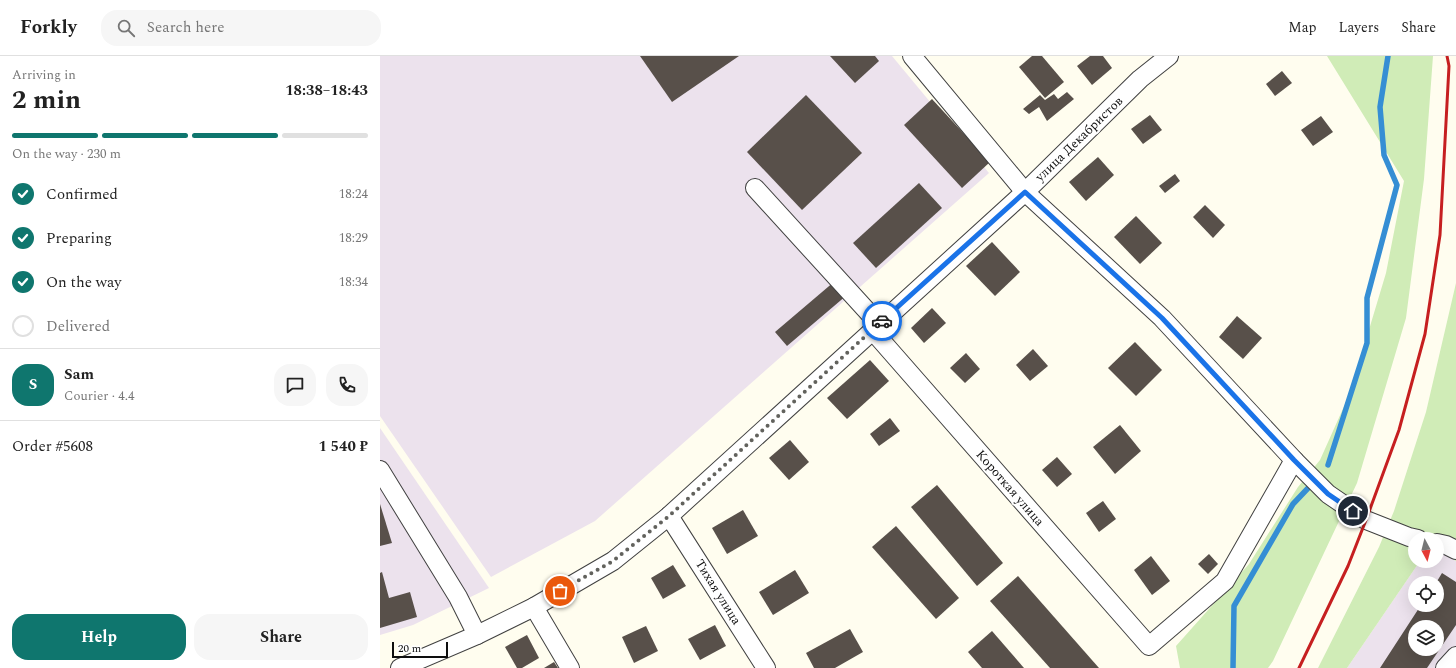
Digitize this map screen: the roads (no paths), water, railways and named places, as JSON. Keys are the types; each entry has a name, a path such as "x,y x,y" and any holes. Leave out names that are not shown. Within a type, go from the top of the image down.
{"street":[{"path":"912,56 1025,192 1162,318 1294,460 1328,494 1366,520 1408,537"},
{"name":"улица Декабристов","path":"400,668 534,607 613,561 669,516 1025,192 1140,79 1169,56"},
{"name":"Короткая улица","path":"755,188 1149,646 1224,581 1294,460"},
{"path":"380,470 458,597 477,634"},
{"name":"Тихая улица","path":"669,516 763,667"},
{"path":"1444,545 1456,550"},
{"path":"534,607 570,668"},
{"path":"1445,668 1456,656"}],"waterway":[{"path":"1328,465 1367,343 1367,298 1397,185 1384,155 1380,107 1388,56"},
{"path":"1233,668 1234,606 1293,504 1311,485"}],"railway":[{"path":"1299,668 1348,566 1366,520 1399,430 1425,334 1440,235 1449,66 1447,56"}]}
